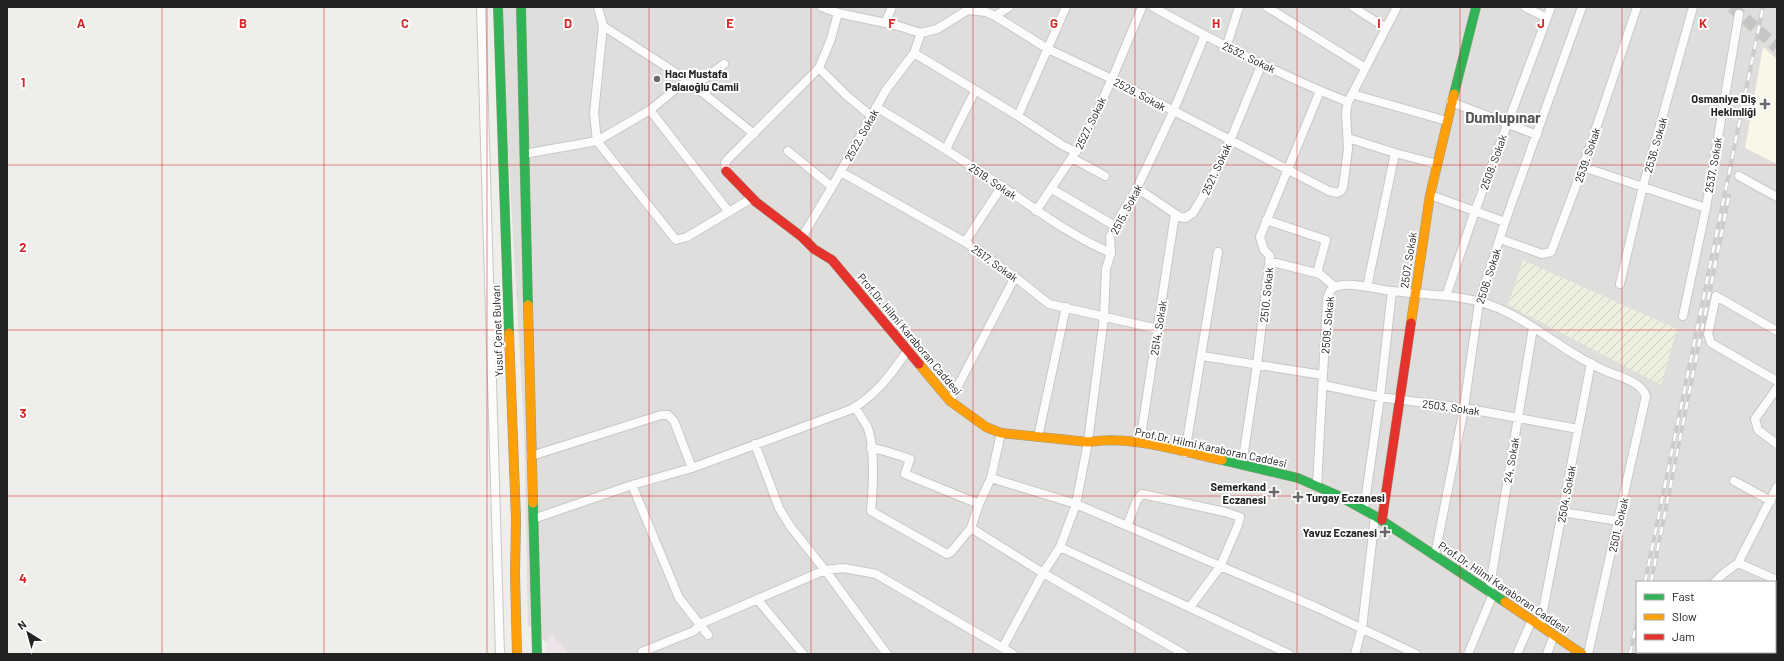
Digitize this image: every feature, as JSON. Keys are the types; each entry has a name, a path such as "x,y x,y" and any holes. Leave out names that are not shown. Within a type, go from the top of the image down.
{"main road":[{"name":"Yusuf Çenet Bulvarı","path":"498,7 516,519 515,574 517,654"},
{"path":"521,7 537,654"},
{"name":"2507. Sokak","path":"1378,518 1430,195 1474,8"},
{"name":"Prof.Dr. Hilmi Karaboran Caddesi","path":"726,171 752,198 802,237 814,249 832,260 950,401 986,427 1001,433 1088,442 1101,440 1140,442 1185,453 1242,464 1298,478 1364,509 1582,654"}],"street":[{"path":"481,7 500,654"},
{"path":"598,7 603,26 594,113 597,140 676,240 687,237 752,198"},
{"path":"822,7 838,13 885,23 921,33"},
{"path":"885,23 892,7"},
{"path":"995,16 1009,7"},
{"path":"1018,116 1066,7"},
{"name":"2527. Sokak","path":"1036,211 1085,138 1112,79 1142,7"},
{"name":"2532. Sokak","path":"1154,7 1205,36 1320,91 1348,102"},
{"path":"1227,46 1239,7"},
{"path":"1267,7 1365,68"},
{"path":"1353,7 1386,28"},
{"path":"1397,7 1348,102 1346,112 1348,138 1395,153 1437,164"},
{"path":"1525,7 1547,18"},
{"name":"2508. Sokak","path":"1446,296 1475,211 1551,7"},
{"name":"2506. Sokak","path":"1435,556 1464,408 1479,302 1505,222 1582,7"},
{"name":"2539. Sokak","path":"1500,240 1542,254 1551,252 1583,167 1638,7"},
{"name":"2536. Sokak","path":"1620,284 1643,186 1693,7"},
{"name":"2529. Sokak","path":"921,33 937,29 968,10 986,12 1048,49 1112,79 1173,112 1337,194 1343,187 1348,138"},
{"path":"726,171 725,163 728,159 819,68 832,40 838,13"},
{"name":"2537. Sokak","path":"1683,316 1706,208 1739,14"},
{"path":"603,26 687,80 754,134"},
{"name":"2522. Sokak","path":"802,237 841,172 886,90 914,53 921,33"},
{"name":"2515. Sokak","path":"1003,647 1042,573 1060,547 1076,504 1088,442 1104,317 1106,269 1111,253 1110,237 1137,188 1173,112 1205,36"},
{"path":"914,53 1018,116 1105,176"},
{"name":"2521. Sokak","path":"1175,214 1185,218 1193,213 1211,182 1230,141 1262,63"},
{"path":"524,154 597,140 650,110 687,80 704,80 724,64"},
{"path":"819,68 846,95 871,116"},
{"path":"946,148 975,91"},
{"name":"2510. Sokak","path":"1242,464 1257,366 1270,256 1264,250 1260,237 1320,91"},
{"path":"1352,94 1447,121"},
{"path":"1451,102 1508,122 1537,135"},
{"name":"2519. Sokak","path":"876,107 946,148 1036,211 1086,243 1111,253"},
{"path":"650,110 729,212"},
{"path":"788,151 832,187"},
{"path":"1367,287 1395,153"},
{"path":"1583,167 1706,208"},
{"name":"2517. Sokak","path":"841,172 965,242 1049,304 1158,329"},
{"path":"1739,176 1777,197"},
{"path":"965,242 1002,186"},
{"path":"1137,188 1175,214"},
{"path":"1052,189 1115,226"},
{"path":"1430,195 1505,222"},
{"name":"2514. Sokak","path":"1140,442 1175,214"},
{"path":"1266,220 1326,240 1317,273"},
{"path":"1185,453 1218,252"},
{"path":"1269,261 1320,274 1335,287"},
{"path":"950,401 1015,278"},
{"name":"2509. Sokak","path":"1317,486 1327,300 1332,289 1342,285 1367,287 1446,296 1479,302"},
{"path":"1364,509 1380,398 1392,291"},
{"path":"1777,330 1716,296 1708,334 1711,343 1777,381"},
{"path":"1479,302 1492,306 1533,328 1591,363"},
{"path":"1038,437 1066,307"},
{"name":"24. Sokak","path":"1468,654 1491,593 1533,328"},
{"path":"533,519 632,485 692,468 855,407 868,399 887,380 908,350"},
{"path":"1202,356 1257,366 1323,375"},
{"name":"2501. Sokak","path":"1588,654 1646,396 1644,389 1636,383 1591,363"},
{"name":"2504. Sokak","path":"1540,626 1591,363"},
{"name":"2503. Sokak","path":"1323,385 1380,398 1464,408 1578,429"},
{"path":"1777,388 1756,419 1758,430 1777,444"},
{"path":"855,407 867,427 871,448 873,482 871,511 947,554 951,552 971,528 979,504 991,478 1001,433"},
{"path":"531,456 660,415 668,415 674,421 692,468"},
{"path":"755,444 779,508 790,526 825,570 887,654"},
{"path":"871,448 886,450 895,456 910,459 905,474 979,504"},
{"path":"991,478 1076,504 1362,628 1416,654"},
{"path":"1734,482 1771,501"},
{"path":"632,485 679,598 708,635"},
{"path":"1716,581 1738,563 1777,487"},
{"path":"1127,526 1137,500 1142,494 1225,512 1240,517 1220,567 1190,607"},
{"path":"1562,512 1619,521"},
{"path":"1355,654 1362,628 1378,518"},
{"path":"971,528 1042,573 1184,654"},
{"path":"1060,547 1289,654"},
{"path":"1738,563 1777,580"},
{"path":"642,652 694,632 700,624 825,570 844,568 876,574 1013,654"},
{"path":"757,599 803,654"},
{"path":"1517,654 1532,620"},
{"path":"1547,654 1554,635"}],"shaded area":[{"path":"501,7 1777,7 1777,654 559,654 528,625 524,427"},
{"name":"Osmaniye Diş Hekimliği","path":"1763,47 1777,59 1777,164 1745,148"},
{"path":"552,634 569,654 547,654 547,639"}],"green space":[{"path":"1523,260 1677,329 1661,385 1508,305"}],"tunnel":[{"path":"1732,7 1777,47"}],"railway":[{"path":"1645,581 1763,7"},
{"path":"1651,581 1729,196"},
{"path":"1630,654 1636,626"}],"traffic: fast":[{"path":"498,7 509,333"},
{"path":"521,7 528,305"},
{"path":"1454,94 1476,7"},
{"path":"1222,460 1298,478 1339,496 1375,516 1505,602"},
{"path":"533,503 537,654"}],"traffic: slow":[{"path":"1411,323 1430,195 1454,94"},
{"path":"528,305 533,503"},
{"path":"509,333 516,519 515,574 517,654"},
{"path":"919,364 950,401 986,427 1001,433 1088,442 1105,440 1139,442 1222,460"},
{"path":"1505,602 1582,654"}],"traffic: jam":[{"path":"726,171 756,202 802,237 814,249 832,260 919,364"},
{"path":"1382,520 1411,323"}],"place":[{"name":"Hacı Mustafa Palaıoğlu Camii","path":"657,79"},
{"name":"Osmaniye Diş Hekimliği","path":"1765,104"},
{"name":"Semerkand Eczanesi","path":"1274,492"},
{"name":"Turgay Eczanesi","path":"1298,497"},
{"name":"Yavuz Eczanesi","path":"1385,532"}],"district":[{"name":"Dumlupınar","path":"1503,117"}]}
